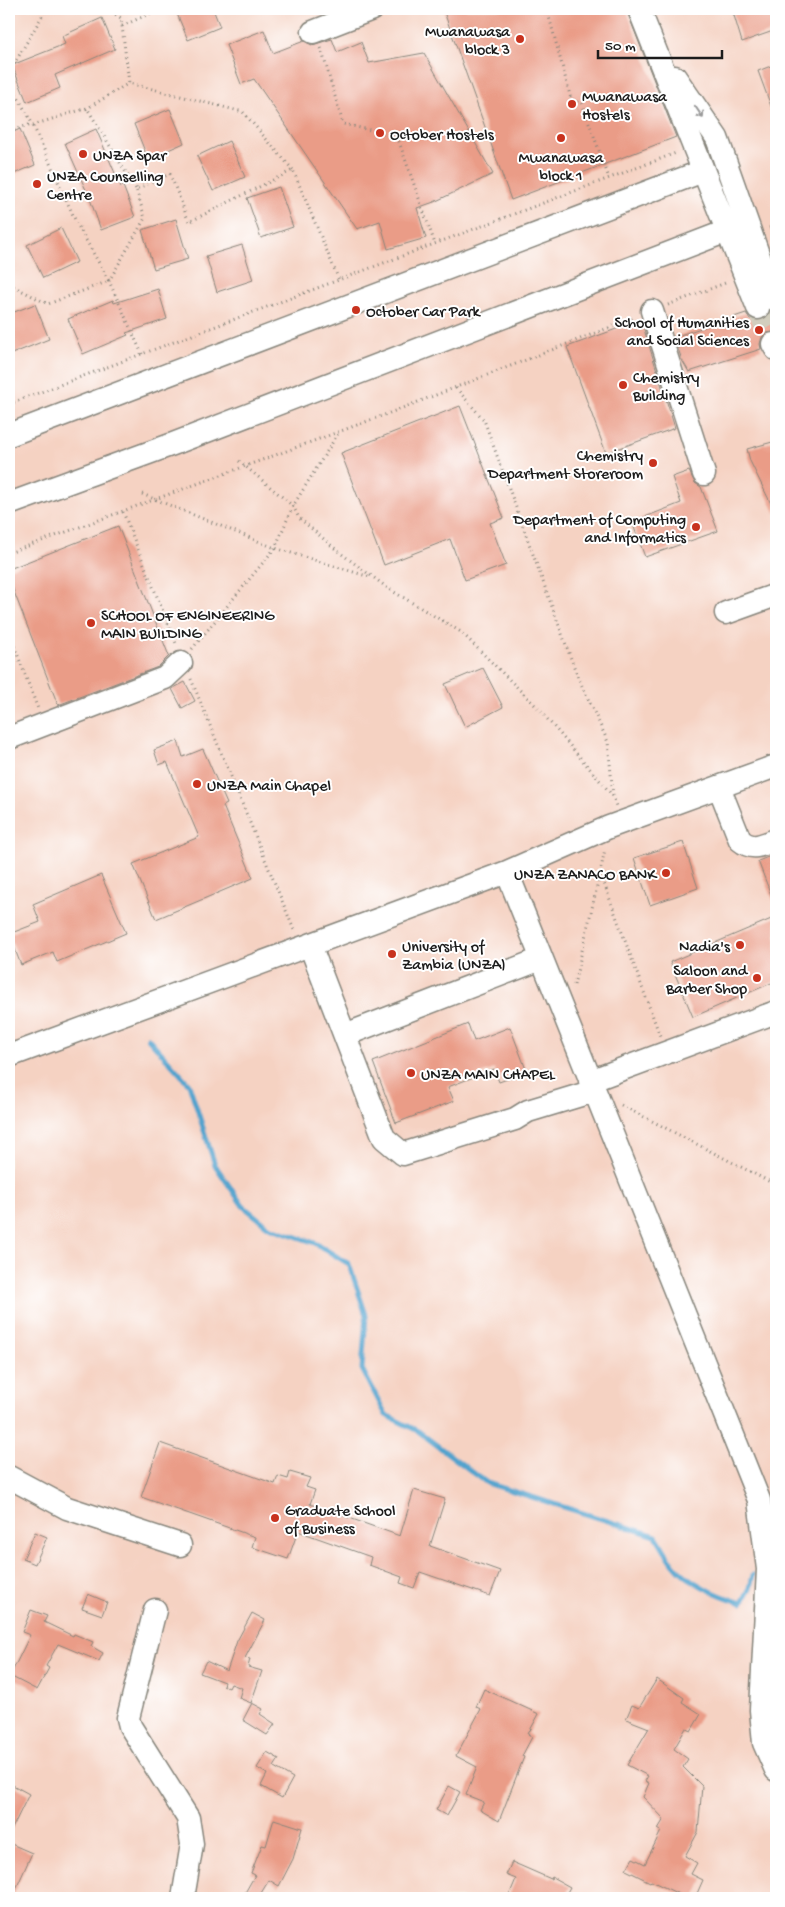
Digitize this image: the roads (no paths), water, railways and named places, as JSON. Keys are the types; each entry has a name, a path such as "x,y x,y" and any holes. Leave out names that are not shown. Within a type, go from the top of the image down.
{"street":[{"path":"315,32 372,9"},
{"path":"639,9 727,232 761,269"},
{"path":"652,43 717,138 761,269 767,304"},
{"path":"9,435 703,171"},
{"path":"9,504 209,430 727,232"},
{"path":"652,311 704,474"},
{"path":"726,613 776,596"},
{"path":"9,738 165,678 182,662"},
{"path":"9,1056 507,872 614,825 776,766"},
{"path":"719,787 740,840 747,846 756,847 776,840"},
{"path":"507,872 759,1500 768,1569 761,1710 764,1743 776,1770"},
{"path":"306,946 345,1035 384,1138 403,1154 515,1119 528,1110 592,1086 667,1053 776,1012"},
{"path":"345,1035 541,959"},
{"path":"9,1477 67,1508 180,1544"},
{"path":"155,1610 128,1718 133,1730 188,1818 192,1844 183,1898"}],"waterway":[{"path":"148,1038 189,1084 215,1165 243,1206 269,1227 315,1243 349,1264 366,1315 362,1369 386,1415 418,1431 487,1483 656,1536 671,1560 687,1577 714,1592 742,1603 750,1588 753,1575"}],"tunnel":[{"path":"758,308 773,344"}],"place":[{"name":"Mwanawasa block 3","path":"520,39"},
{"name":"Mwanawasa Hostels","path":"572,104"},
{"name":"October Hostels","path":"380,133"},
{"name":"Mwanawasa block 1","path":"561,138"},
{"name":"UNZA Spar","path":"83,154"},
{"name":"UNZA Counselling Centre","path":"37,184"},
{"name":"October Car Park","path":"356,310"},
{"name":"School of Humanities and Social Sciences","path":"759,330"},
{"name":"Chemistry Building","path":"623,385"},
{"name":"Chemistry Department Storeroom","path":"653,463"},
{"name":"Department of Computing and Informatics","path":"696,527"},
{"name":"SCHOOL OF ENGINEERING MAIN BUILDING","path":"91,623"},
{"name":"UNZA Main Chapel","path":"197,784"},
{"name":"UNZA ZANACO BANK","path":"666,873"},
{"name":"Nadia's","path":"740,945"},
{"name":"University of Zambia (UNZA)","path":"392,954"},
{"name":"Saloon and Barber Shop","path":"757,978"},
{"name":"UNZA MAIN CHAPEL","path":"411,1073"},
{"name":"Graduate School of Business","path":"275,1518"}]}
